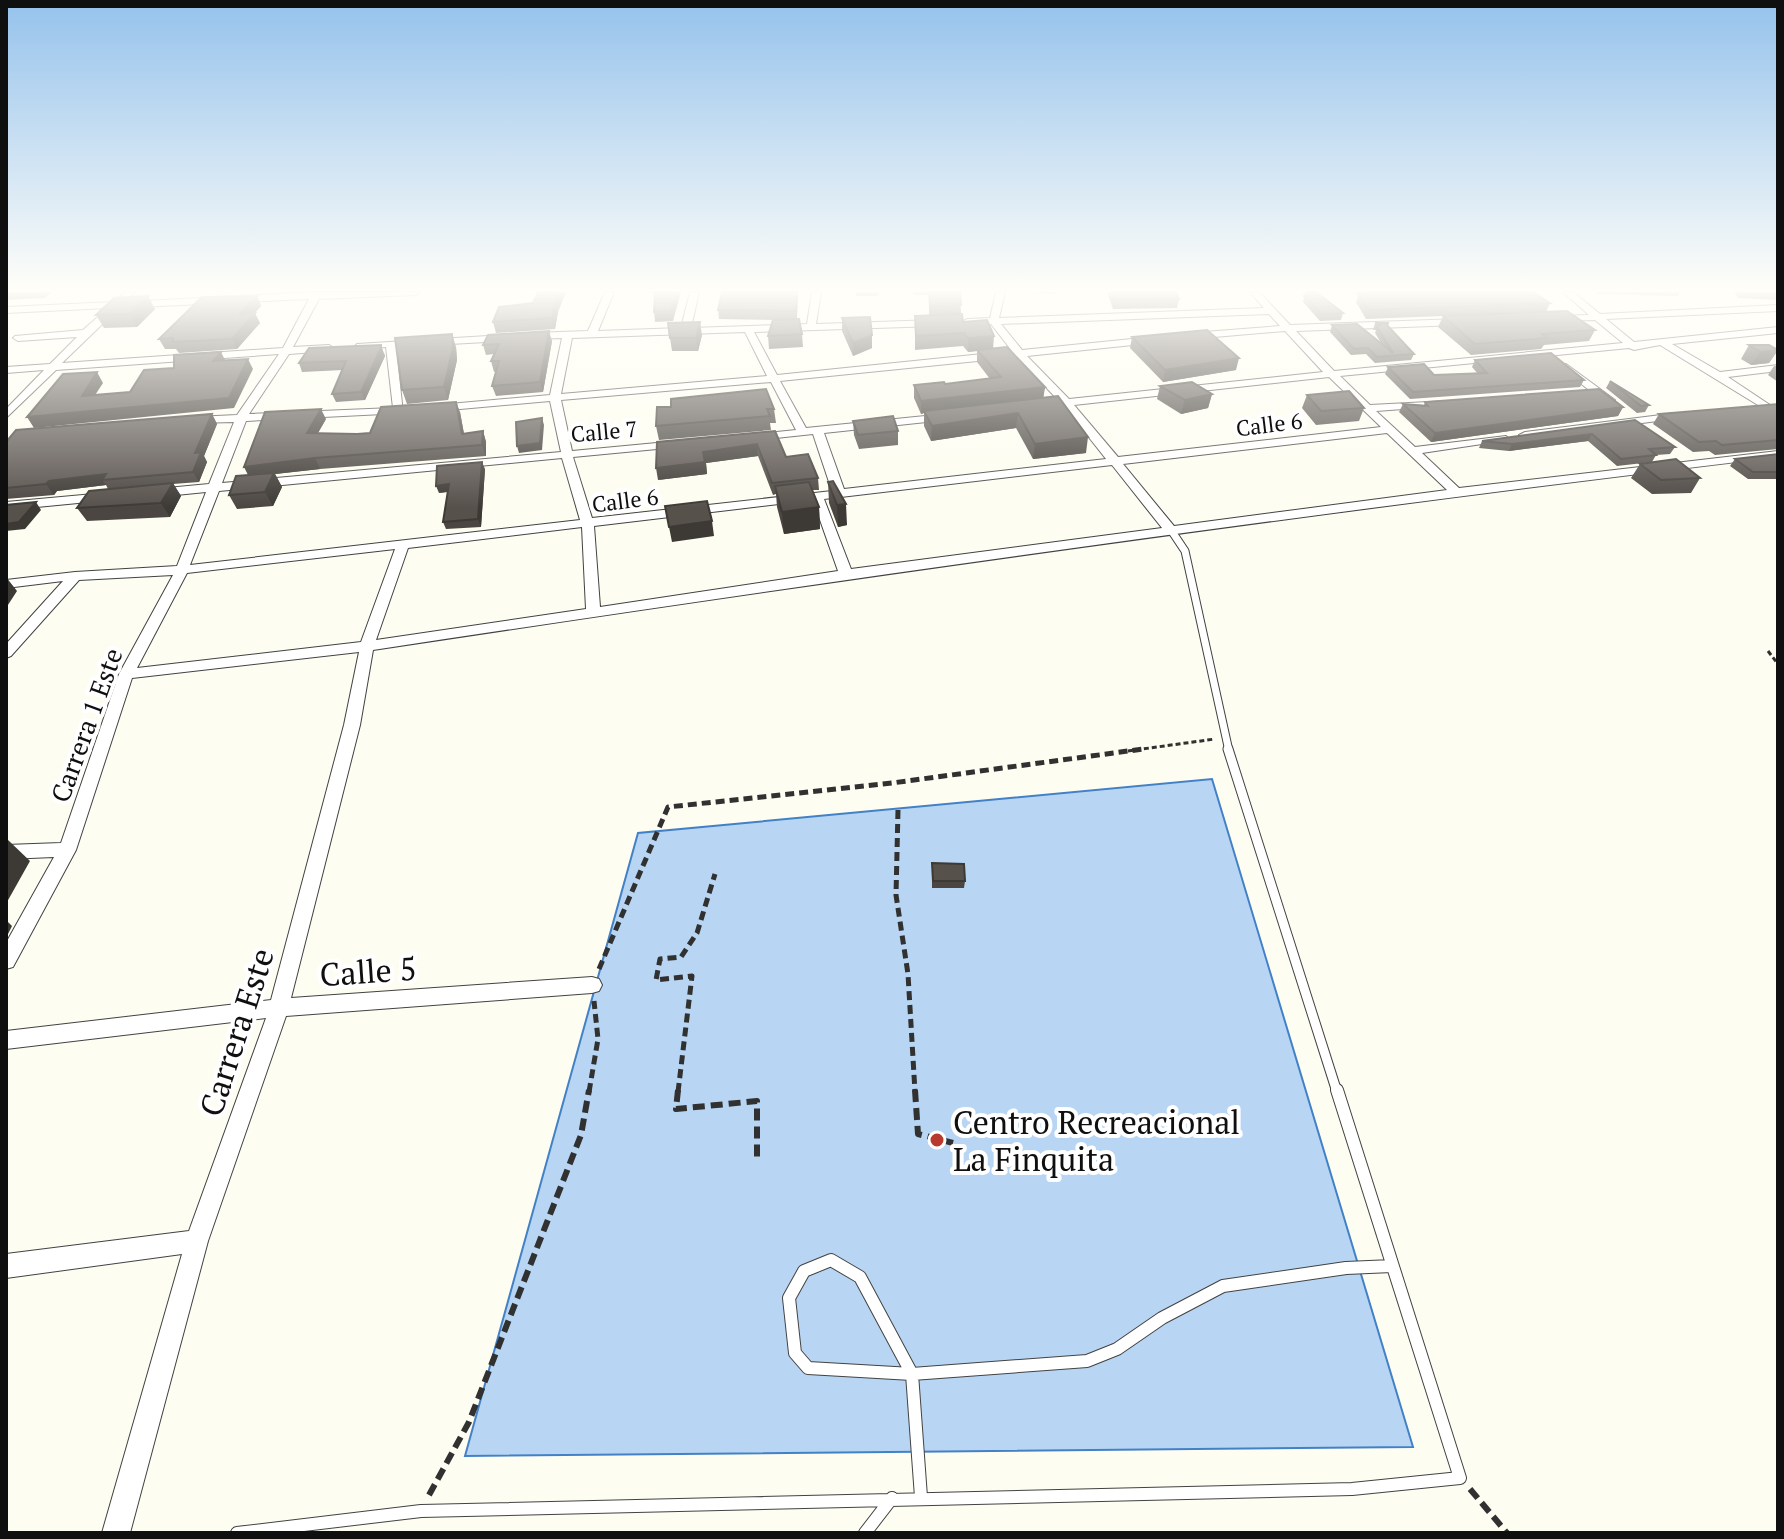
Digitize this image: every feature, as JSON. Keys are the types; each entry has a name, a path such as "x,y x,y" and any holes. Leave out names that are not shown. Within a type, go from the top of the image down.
{"street":[{"path":"6,415 55,364"},
{"path":"6,370 85,364"},
{"name":"Carrera 1 Este","path":"6,961 67,850 126,674 182,570 242,416 278,364"},
{"path":"393,364 399,411"},
{"path":"562,364 555,398 567,455 588,525 593,610"},
{"path":"767,364 803,433"},
{"path":"430,409 908,364"},
{"path":"1029,364 1066,402 1171,530"},
{"path":"1321,364 1456,492"},
{"path":"1035,406 1431,364"},
{"path":"1563,364 1646,429"},
{"path":"1699,364 1772,406"},
{"path":"1718,375 1778,368"},
{"path":"1581,392 1597,391"},
{"path":"1370,408 1460,402"},
{"path":"1751,408 1772,406"},
{"path":"179,421 414,410"},
{"path":"1413,451 1692,414"},
{"path":"740,439 958,415"},
{"name":"Calle 6","path":"6,584 75,576 182,570 402,546 1391,429"},
{"path":"818,432 840,495"},
{"name":"Calle 7","path":"141,494 693,443"},
{"path":"1683,454 1696,463"},
{"path":"126,674 367,646 846,574 1456,492 1778,454"},
{"path":"6,506 126,495"},
{"path":"818,498 846,574"},
{"name":"Carrera Este","path":"116,1533 197,1241 279,1008 352,725 367,646 402,546"},
{"path":"6,653 75,576"},
{"path":"6,852 67,850"},
{"name":"Calle 5","path":"6,1040 279,1008 592,985"},
{"path":"6,1266 197,1241"}],"lane":[{"path":"239,1533 421,1511 1352,1489 1460,1478 1225,738 1185,551 1171,530"},
{"path":"921,1497 912,1374 860,1277 831,1260 804,1271 789,1298 795,1353 808,1368 912,1374 1087,1361 1117,1349 1162,1318 1223,1286 1346,1268 1392,1266"},
{"path":"865,1533 892,1498"}],"path":[{"path":"1768,651 1778,664"},
{"path":"421,1511 469,1422 581,1135 598,1039 592,985 668,807 892,783 1225,738"},
{"path":"898,810 896,895 908,974 918,1134 953,1143"},
{"path":"715,874 697,933 681,957 660,959 656,980 692,976 676,1109 757,1101 757,1158"},
{"path":"1460,1478 1507,1533"}],"water":[{"name":"Centro Recreacional La Finquita","path":"1212,779 1413,1447 465,1456 638,833"}],"building":[{"path":"174,364 246,364 229,398 27,417 63,374 97,372 82,396 130,392 144,370 174,368"},
{"path":"345,364 374,364 361,392 332,394"},
{"path":"398,364 449,364 444,387 402,390"},
{"path":"498,364 543,364 540,382 492,386"},
{"path":"989,364 1023,364 1045,387 921,401 914,385 945,384 1001,377"},
{"path":"1159,364 1203,364 1165,370"},
{"path":"1424,364 1434,375 1487,373 1479,364 1564,364 1584,380 1413,392 1388,367"},
{"path":"1610,381 1649,405 1641,406"},
{"path":"1192,382 1212,394 1185,400 1160,386"},
{"path":"766,389 774,409 767,409 770,416 656,426 657,407 671,407 671,399"},
{"path":"1599,389 1623,407 1435,433 1403,404 1428,406 1425,402"},
{"path":"1349,391 1364,408 1321,411 1307,395"},
{"path":"1058,396 1088,437 1035,444 1018,413 932,426 924,411"},
{"path":"456,402 462,434 483,431 482,445 315,458 244,467 265,412 321,409 307,433 357,434 370,433 381,407"},
{"path":"1778,404 1778,440 1722,445 1716,441 1699,442 1659,414"},
{"path":"212,414 195,453 201,452 193,472 102,480 106,474 6,488 6,442 16,430"},
{"path":"893,416 898,431 858,435 853,421"},
{"path":"542,418 540,443 517,446 516,422"},
{"path":"1635,420 1675,447 1649,449 1656,455 1621,459 1592,434 1512,444 1482,441"},
{"path":"775,431 786,457 808,454 818,478 772,483 757,444 703,452 705,462 656,468 657,442"},
{"path":"1778,454 1778,472 1753,472 1735,459"},
{"path":"1676,459 1700,478 1661,480 1640,464"},
{"path":"482,462 478,519 443,522 449,484 436,486 437,466"},
{"path":"274,473 265,492 229,495 236,476"},
{"path":"833,481 846,504 837,505 828,482"},
{"path":"809,482 819,507 782,512 775,486"},
{"path":"173,483 161,503 77,508 89,491"},
{"path":"707,501 712,521 669,527 665,506"},
{"path":"36,502 19,522 6,524 6,505"},
{"path":"932,863 964,864 965,881 933,881"}],"place":[{"name":"Centro Recreacional La Finquita","path":"937,1140"}]}
